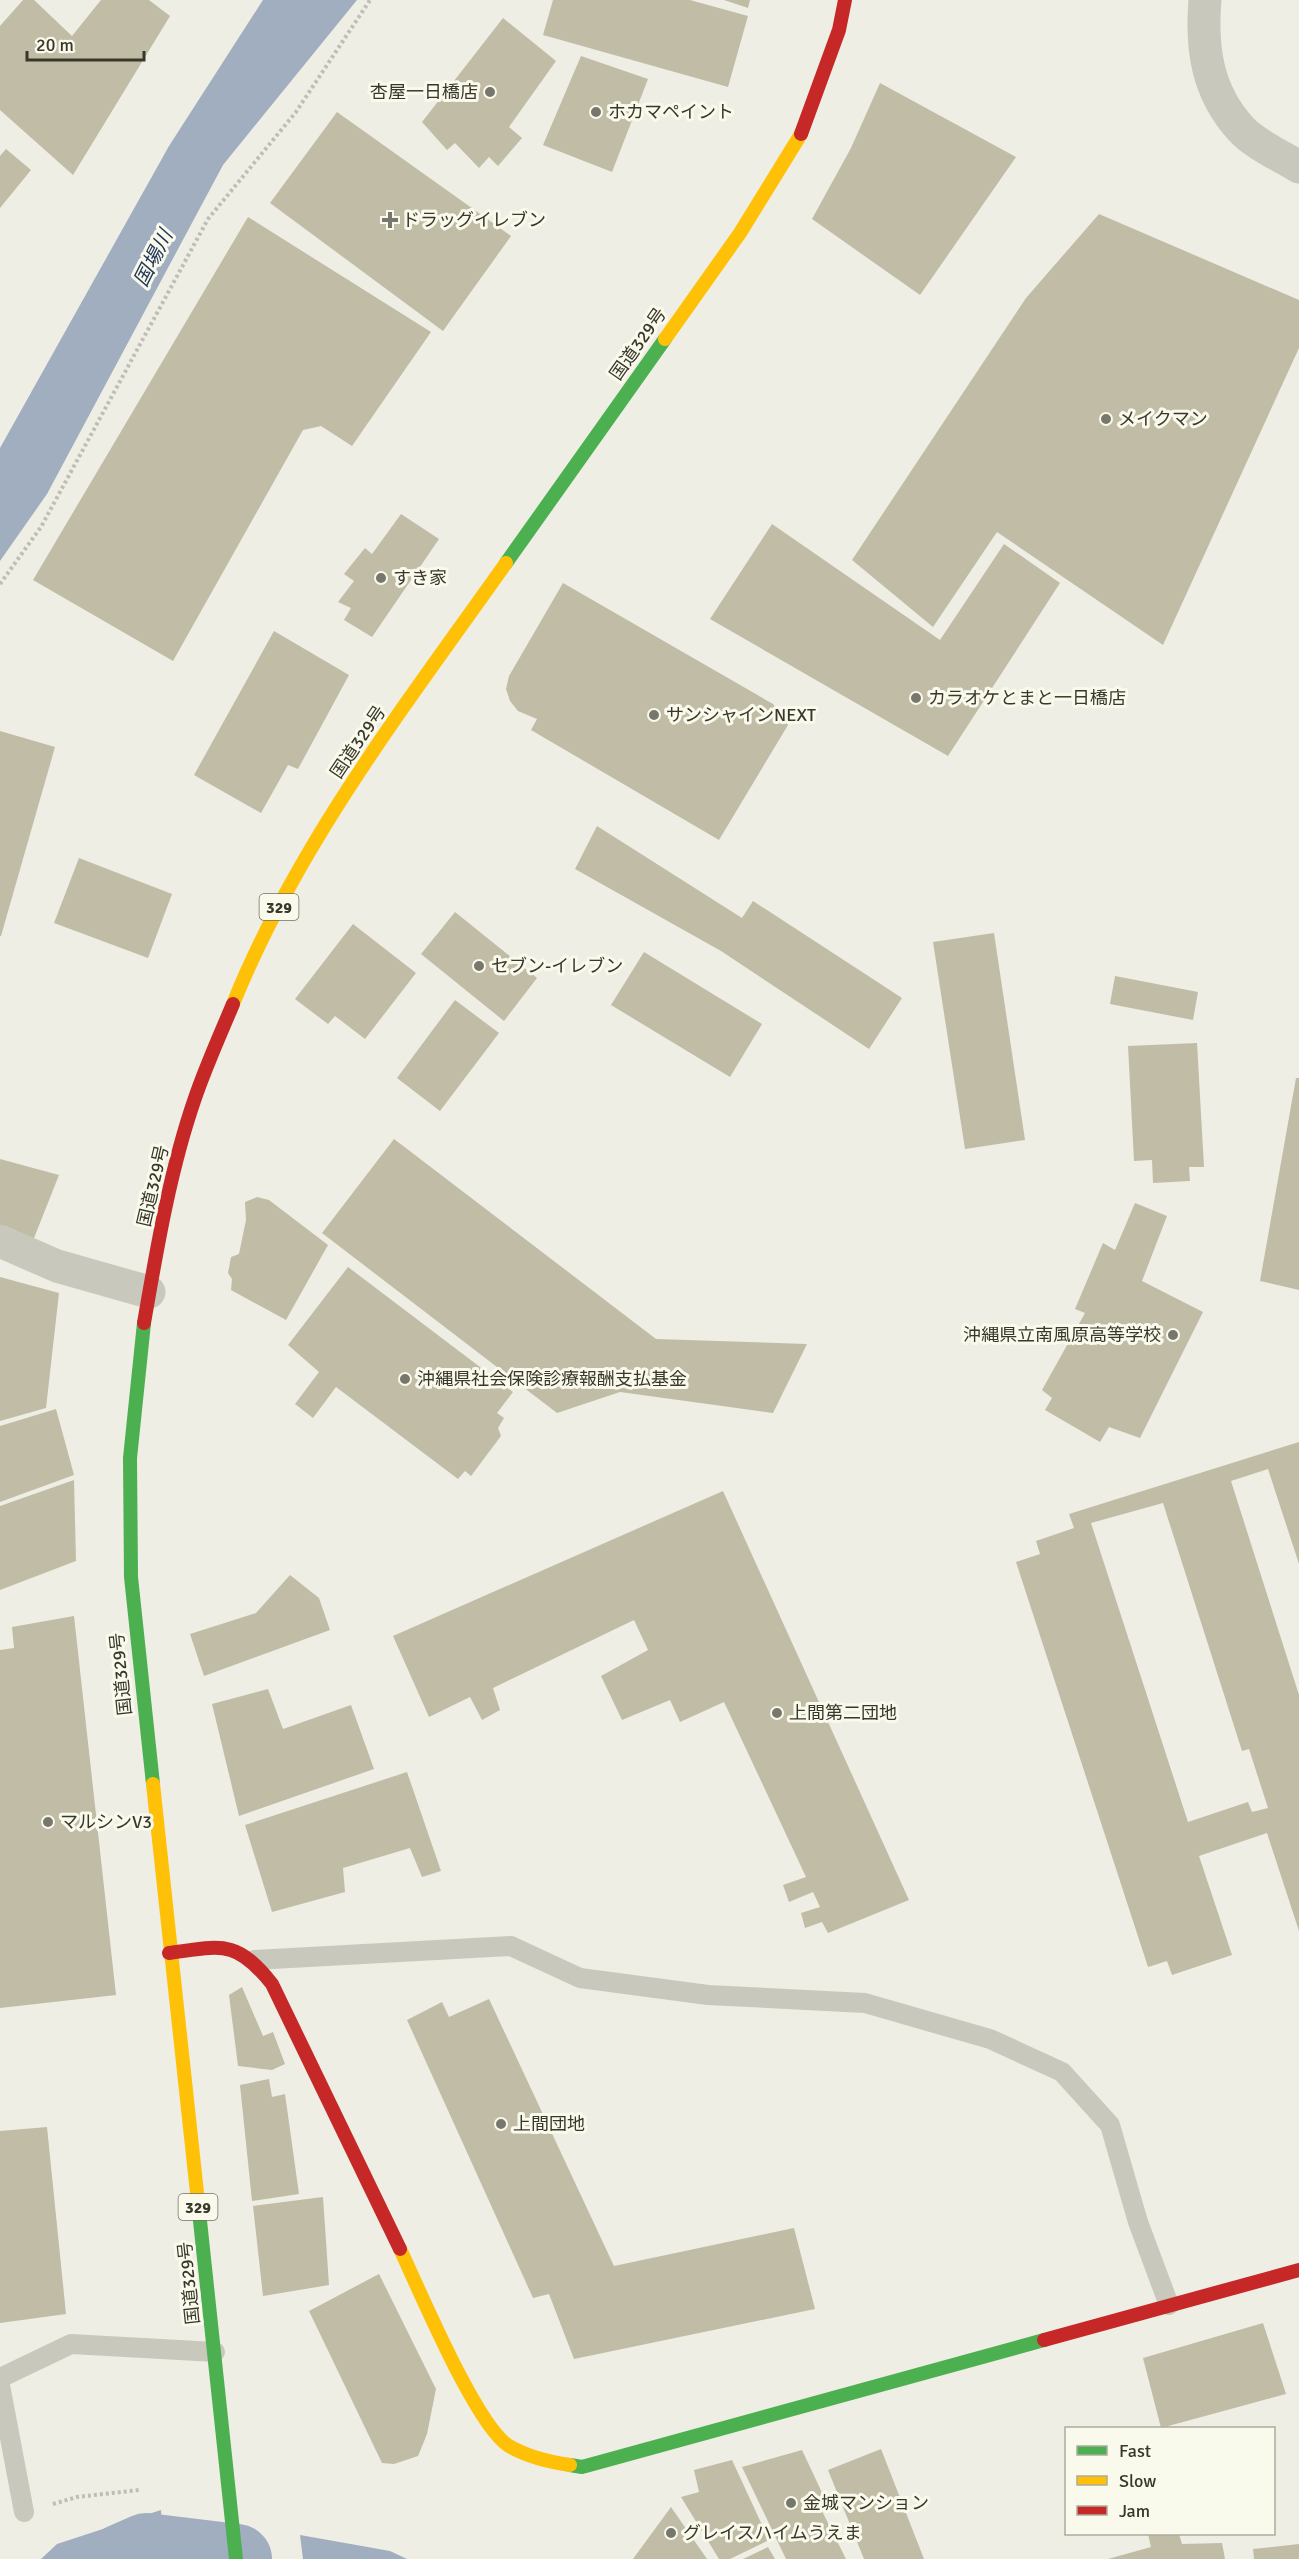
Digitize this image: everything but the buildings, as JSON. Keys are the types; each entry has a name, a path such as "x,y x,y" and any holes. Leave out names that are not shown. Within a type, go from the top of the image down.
{"main road":[{"name":"国道329号","path":"236,2559 130,1577 130,1458 149,1292 177,1162 195,1098 256,947 355,776 740,232 803,131 839,30 845,1"},
{"path":"169,1953 230,1947 254,1960 272,1983 478,2410 507,2445 546,2462 582,2467 1299,2270"}],"street":[{"path":"1205,0 1202,31 1211,82 1241,130 1299,167"},
{"path":"0,1241 57,1266 149,1292"}],"lane":[{"path":"254,1960 511,1946 580,1978 708,1995 865,2003 990,2039 1062,2072 1110,2125 1138,2222 1169,2305"},
{"path":"0,2378 71,2344 215,2352"},
{"path":"0,2385 24,2512"}],"path":[{"path":"0,584 40,527 208,219 296,112 370,0"},
{"path":"24,2512 78,2497 139,2490"}],"water":[{"path":"263,0 357,0 223,165 47,494 0,561 0,448 169,146"},
{"path":"161,2510 164,2559 41,2559 57,2544"},
{"path":"300,2535 390,2551 407,2559 303,2559"}],"waterway":[{"name":"国場川","path":"121,2559 146,2548 237,2559"}],"traffic: fast":[{"path":"506,563 665,339"},
{"path":"144,1323 130,1458 131,1577 153,1784"},
{"path":"198,2202 236,2559"},
{"path":"570,2465 582,2467 1044,2340"}],"traffic: slow":[{"path":"665,339 740,233 801,134"},
{"path":"233,1004 259,945 322,831 393,722 506,563"},
{"path":"153,1784 198,2202"},
{"path":"400,2249 449,2355 481,2412 496,2433 509,2446 524,2453 546,2461 570,2465"}],"traffic: jam":[{"path":"801,134 839,30 845,0"},
{"path":"144,1323 178,1153 199,1086 233,1004"},
{"path":"169,1953 215,1948 227,1949 248,1959 272,1984 400,2249"},
{"path":"1044,2340 1299,2270"}],"place":[{"name":"杏屋一日橋店","path":"490,92"},
{"name":"ホカマペイント","path":"596,112"},
{"name":"ドラッグイレブン","path":"390,220"},
{"name":"メイクマン","path":"1106,419"},
{"name":"すき家","path":"381,578"},
{"name":"カラオケとまと一日橋店","path":"916,698"},
{"name":"サンシャインNEXT","path":"654,715"},
{"name":"セブン-イレブン","path":"479,966"},
{"name":"沖縄県立南風原高等学校","path":"1173,1335"},
{"name":"沖縄県社会保険診療報酬支払基金","path":"405,1379"},
{"name":"上間第二団地","path":"777,1713"},
{"name":"マルシンV3","path":"48,1822"},
{"name":"上間団地","path":"501,2124"},
{"name":"金城マンション","path":"791,2503"},
{"name":"グレイスハイムうえま","path":"671,2533"}]}
